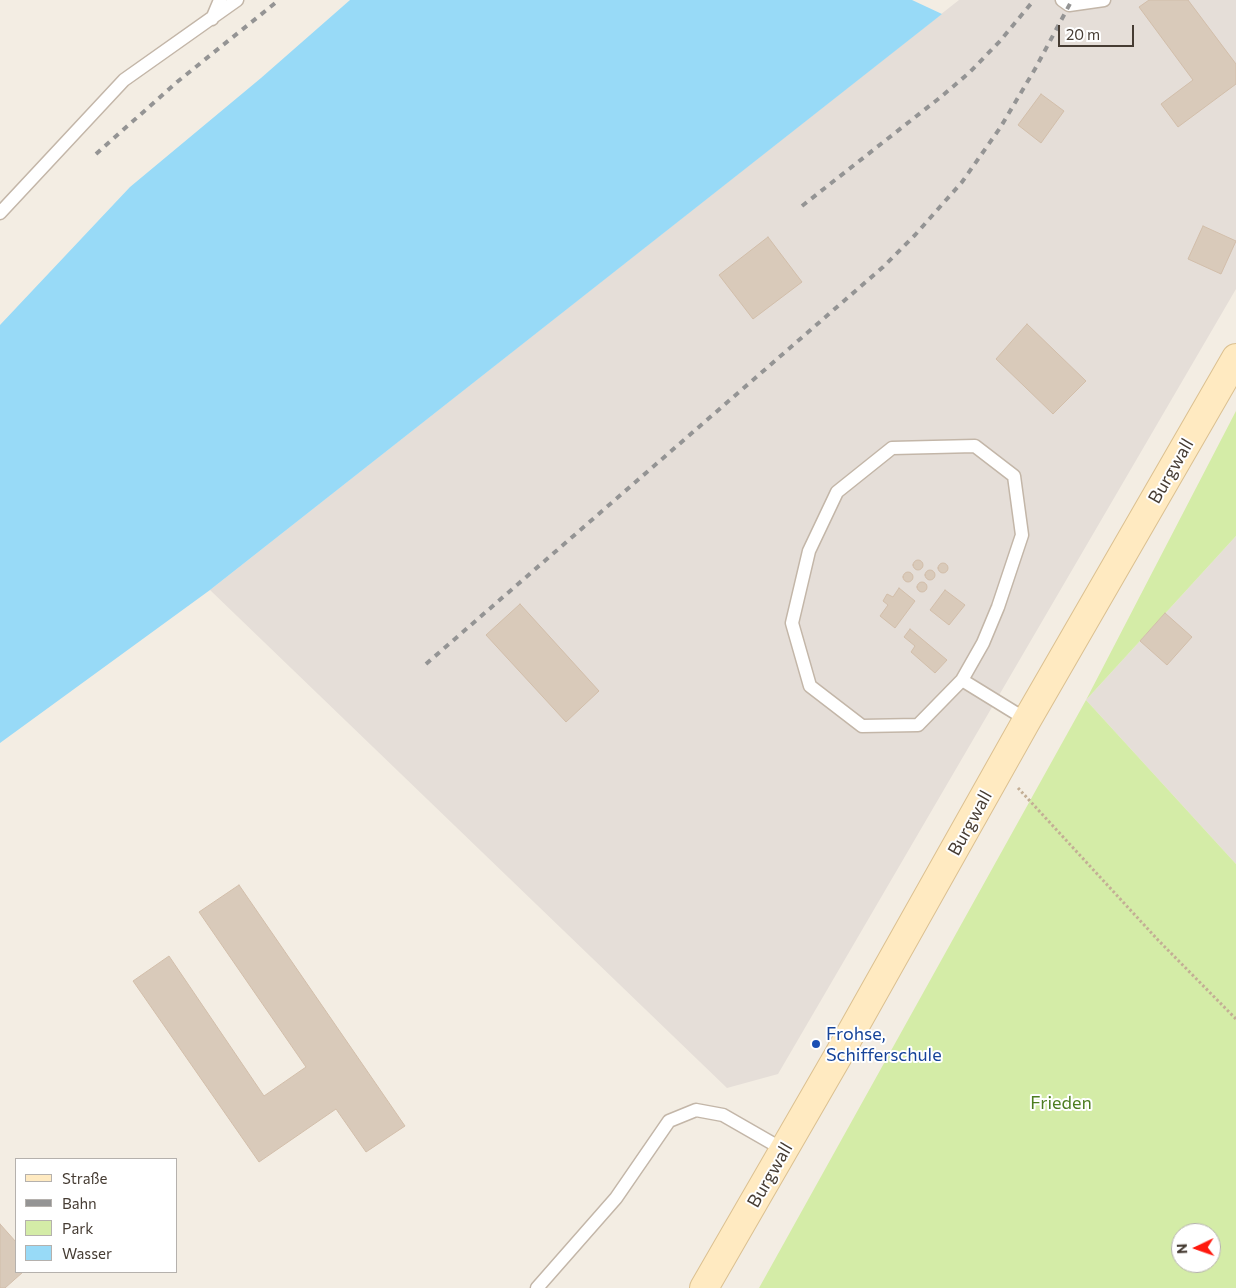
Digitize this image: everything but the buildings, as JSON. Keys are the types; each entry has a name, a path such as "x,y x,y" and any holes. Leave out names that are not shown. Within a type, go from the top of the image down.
{"street":[{"name":"Burgwall","path":"704,1288 1027,720 1236,358"}],"lane":[{"path":"212,19 220,0"},
{"path":"0,213 124,80 237,0"},
{"path":"1062,0 1070,5 1104,0"},
{"path":"975,446 1014,476 1022,535 983,643 962,680 918,724 862,726 810,686 792,623 809,551 837,492 892,448 975,446"},
{"path":"962,680 1027,720"},
{"path":"537,1288 616,1198 669,1121 696,1110 723,1114 784,1150"}],"path":[{"path":"997,774 1020,789 1158,940 1236,1019"}],"shaded area":[{"path":"959,0 1236,0 1236,289 778,1074 727,1088 210,590"},
{"path":"1236,536 1236,864 1086,700"}],"green space":[{"path":"1236,411 1236,536 1086,700"},
{"name":"Frieden","path":"1086,700 1236,864 1236,1288 759,1288"}],"water":[{"path":"350,0 912,0 942,14 210,590 0,743 0,325 130,187 261,78"}],"railway":[{"path":"96,154 177,82 279,0"},
{"path":"802,206 970,72 1000,41 1034,0"},
{"path":"426,664 883,267 915,235 962,182 1000,128 1035,69 1072,0"}],"place":[{"name":"Frohse, Schifferschule","path":"816,1044"}]}
